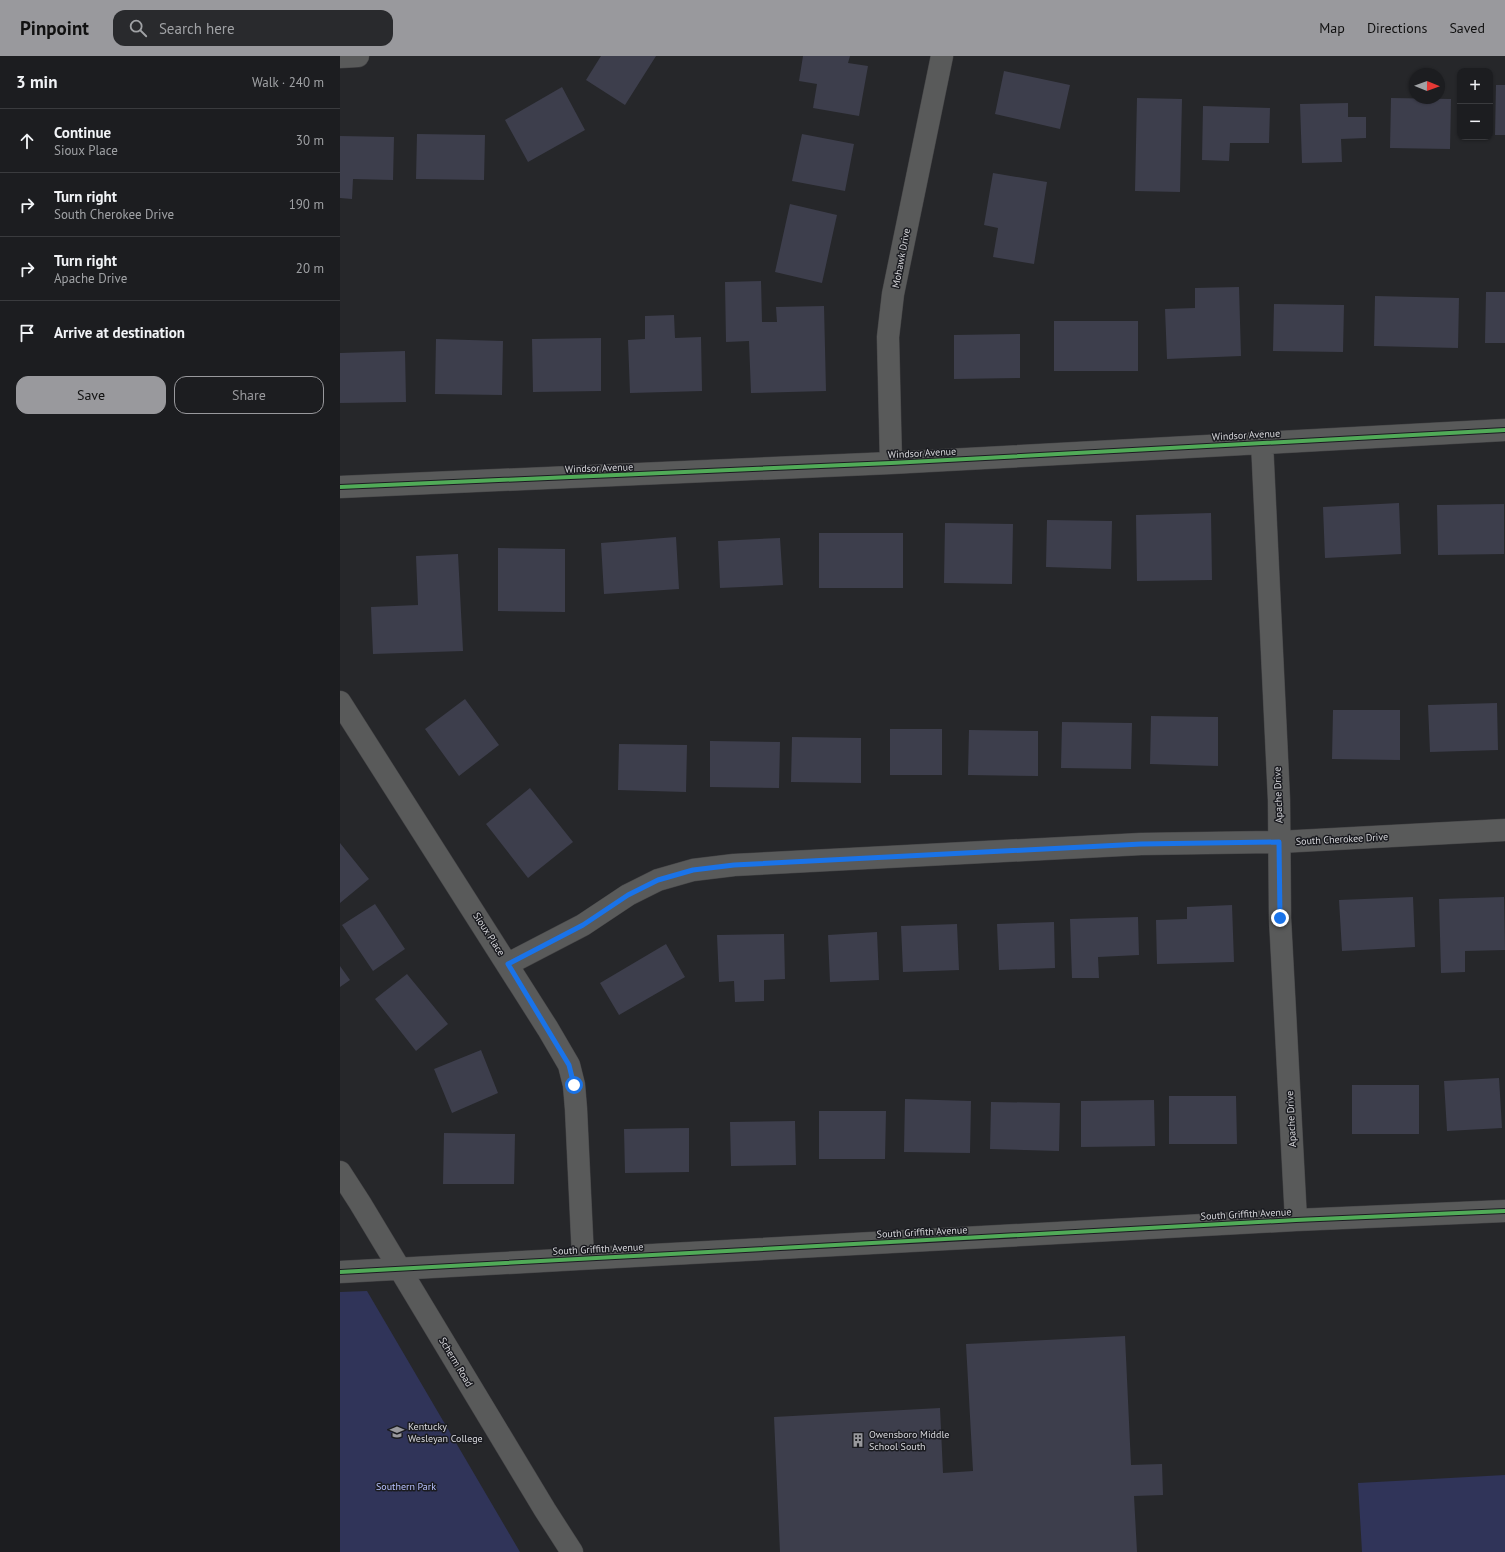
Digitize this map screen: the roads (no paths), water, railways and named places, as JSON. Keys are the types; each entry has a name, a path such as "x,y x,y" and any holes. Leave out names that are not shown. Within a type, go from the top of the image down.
{"street":[{"path":"340,57 358,56"},
{"name":"Mohawk Drive","path":"891,463 888,337 893,294 942,56"},
{"name":"Windsor Avenue","path":"340,487 891,463 1505,430"},
{"name":"Apache Drive","path":"1262,442 1279,800 1280,918 1296,1220"},
{"name":"Sioux Place","path":"340,702 508,964 569,1065 574,1085 576,1109 583,1258"},
{"name":"South Cherokee Drive","path":"508,964 583,925 628,895 658,880 693,870 734,865 1141,844 1279,842 1505,830"},
{"name":"Scherm Road","path":"340,1172 572,1552"},
{"name":"South Griffith Avenue","path":"340,1272 1296,1220 1505,1211"}],"place":[{"name":"Kentucky Wesleyan College","path":"397,1432"},
{"name":"Owensboro Middle School South","path":"858,1440"}],"park label":[{"name":"Southern Park","path":"406,1486"}]}
